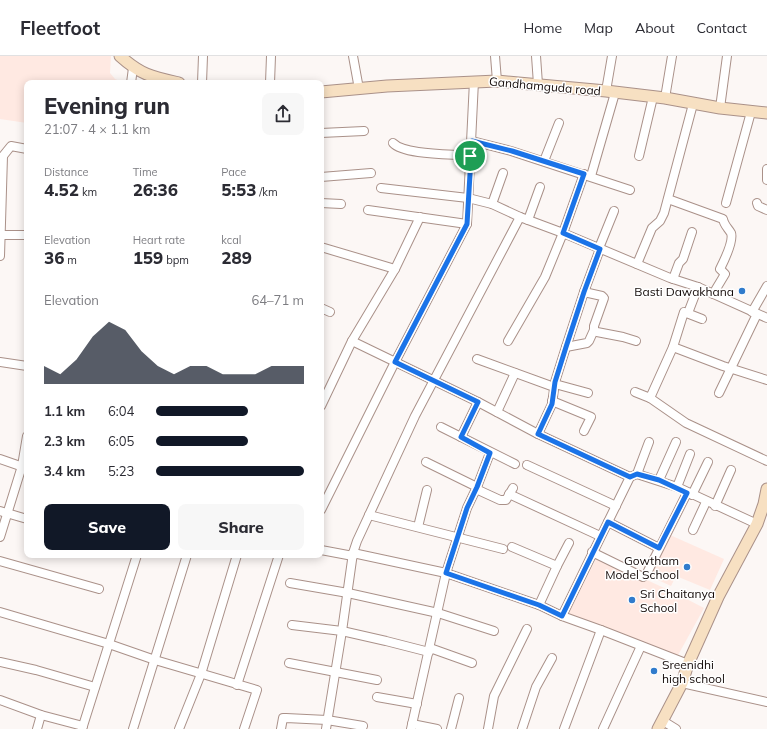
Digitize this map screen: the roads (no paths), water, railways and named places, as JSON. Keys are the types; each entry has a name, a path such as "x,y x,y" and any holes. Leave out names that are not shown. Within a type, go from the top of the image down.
{"street":[{"path":"120,56 133,68 154,80"},
{"path":"202,80 203,56"},
{"path":"270,80 272,56"},
{"path":"353,56 359,89"},
{"path":"496,56 497,80"},
{"path":"536,56 538,84"},
{"path":"508,341 545,277 587,175 610,92 612,56"},
{"path":"665,98 672,56"},
{"path":"720,108 727,56"},
{"path":"131,80 133,68"},
{"name":"Gandhamguda road","path":"324,92 497,80 665,98 692,104 767,113"},
{"path":"324,504 395,362 467,224 470,198 470,156 474,81"},
{"path":"639,156 653,97"},
{"path":"637,264 652,228 660,222 664,213 692,104"},
{"path":"726,203 751,112"},
{"path":"544,161 559,123"},
{"path":"324,133 364,131"},
{"path":"472,141 544,161 630,190"},
{"path":"393,142 397,146 416,152 470,156"},
{"path":"0,256 4,156 11,146 24,148"},
{"path":"767,168 767,180"},
{"path":"324,177 371,174"},
{"path":"492,204 503,174"},
{"path":"528,220 540,187"},
{"path":"381,188 470,198 492,204 673,280 698,287 767,318"},
{"path":"668,198 723,219 731,234 731,240 720,269 725,274 714,294"},
{"path":"324,203 341,204"},
{"path":"757,203 758,206 767,210"},
{"path":"368,210 467,224"},
{"path":"538,434 552,402 566,347 599,249 614,211"},
{"path":"324,395 352,341 395,269 420,217"},
{"path":"326,729 353,554 369,515 415,416 520,217"},
{"path":"673,280 679,262 683,259 692,232"},
{"path":"0,235 24,235"},
{"path":"324,249 395,269"},
{"path":"718,393 731,368 767,286"},
{"path":"688,313 698,287"},
{"path":"566,347 587,344 594,330 604,298 584,292"},
{"path":"324,309 330,312"},
{"path":"650,398 673,347 684,312 702,319"},
{"path":"594,330 636,341"},
{"path":"352,341 434,380 538,434 633,475 659,480 757,524"},
{"path":"673,347 767,380"},
{"path":"477,359 555,386 588,393"},
{"path":"0,362 24,366"},
{"path":"497,412 515,373"},
{"path":"635,392 650,398 686,423 767,461"},
{"path":"461,437 478,402"},
{"path":"552,402 591,417 584,431"},
{"path":"441,427 490,453 515,464"},
{"path":"562,616 600,536 649,442"},
{"path":"659,480 676,442"},
{"path":"437,729 412,727 446,573 467,508 490,453"},
{"path":"676,487 690,454"},
{"path":"0,460 24,467 4,512 0,537"},
{"path":"426,462 500,500 506,500 511,491 600,536"},
{"path":"592,552 645,574 708,462"},
{"path":"527,466 616,506"},
{"path":"715,506 731,470"},
{"path":"676,729 660,725 682,682 688,664 718,598 757,524 764,504 767,489"},
{"path":"418,528 427,490"},
{"path":"693,530 706,502"},
{"path":"4,512 24,518"},
{"path":"369,515 503,549"},
{"path":"608,522 659,548"},
{"path":"539,605 569,543"},
{"path":"512,547 557,566"},
{"path":"324,550 353,554 446,573 539,605 562,616 688,664"},
{"path":"0,700 41,716 83,728 136,558"},
{"path":"133,729 186,558"},
{"path":"179,729 201,674 236,558"},
{"path":"237,685 278,558"},
{"path":"0,562 99,589"},
{"path":"290,584 348,593 438,613 494,630"},
{"path":"0,612 257,690 244,729"},
{"path":"292,625 342,631 430,650 472,663"},
{"path":"488,729 494,696 528,629"},
{"path":"564,729 601,630"},
{"path":"604,729 641,646"},
{"path":"522,729 536,687 552,658"},
{"path":"0,662 36,670 95,687"},
{"path":"290,663 377,680"},
{"path":"682,682 767,702"},
{"path":"378,697 417,704"},
{"path":"451,729 459,698"},
{"path":"37,729 41,716"},
{"path":"281,729 283,718 327,720 363,726"}],"place":[{"name":"Basti Dawakhana","path":"742,291"},
{"name":"Gowtham Model School","path":"687,567"},
{"name":"Sri Chaitanya School","path":"632,600"},
{"name":"Sreenidhi high school","path":"654,671"}]}
